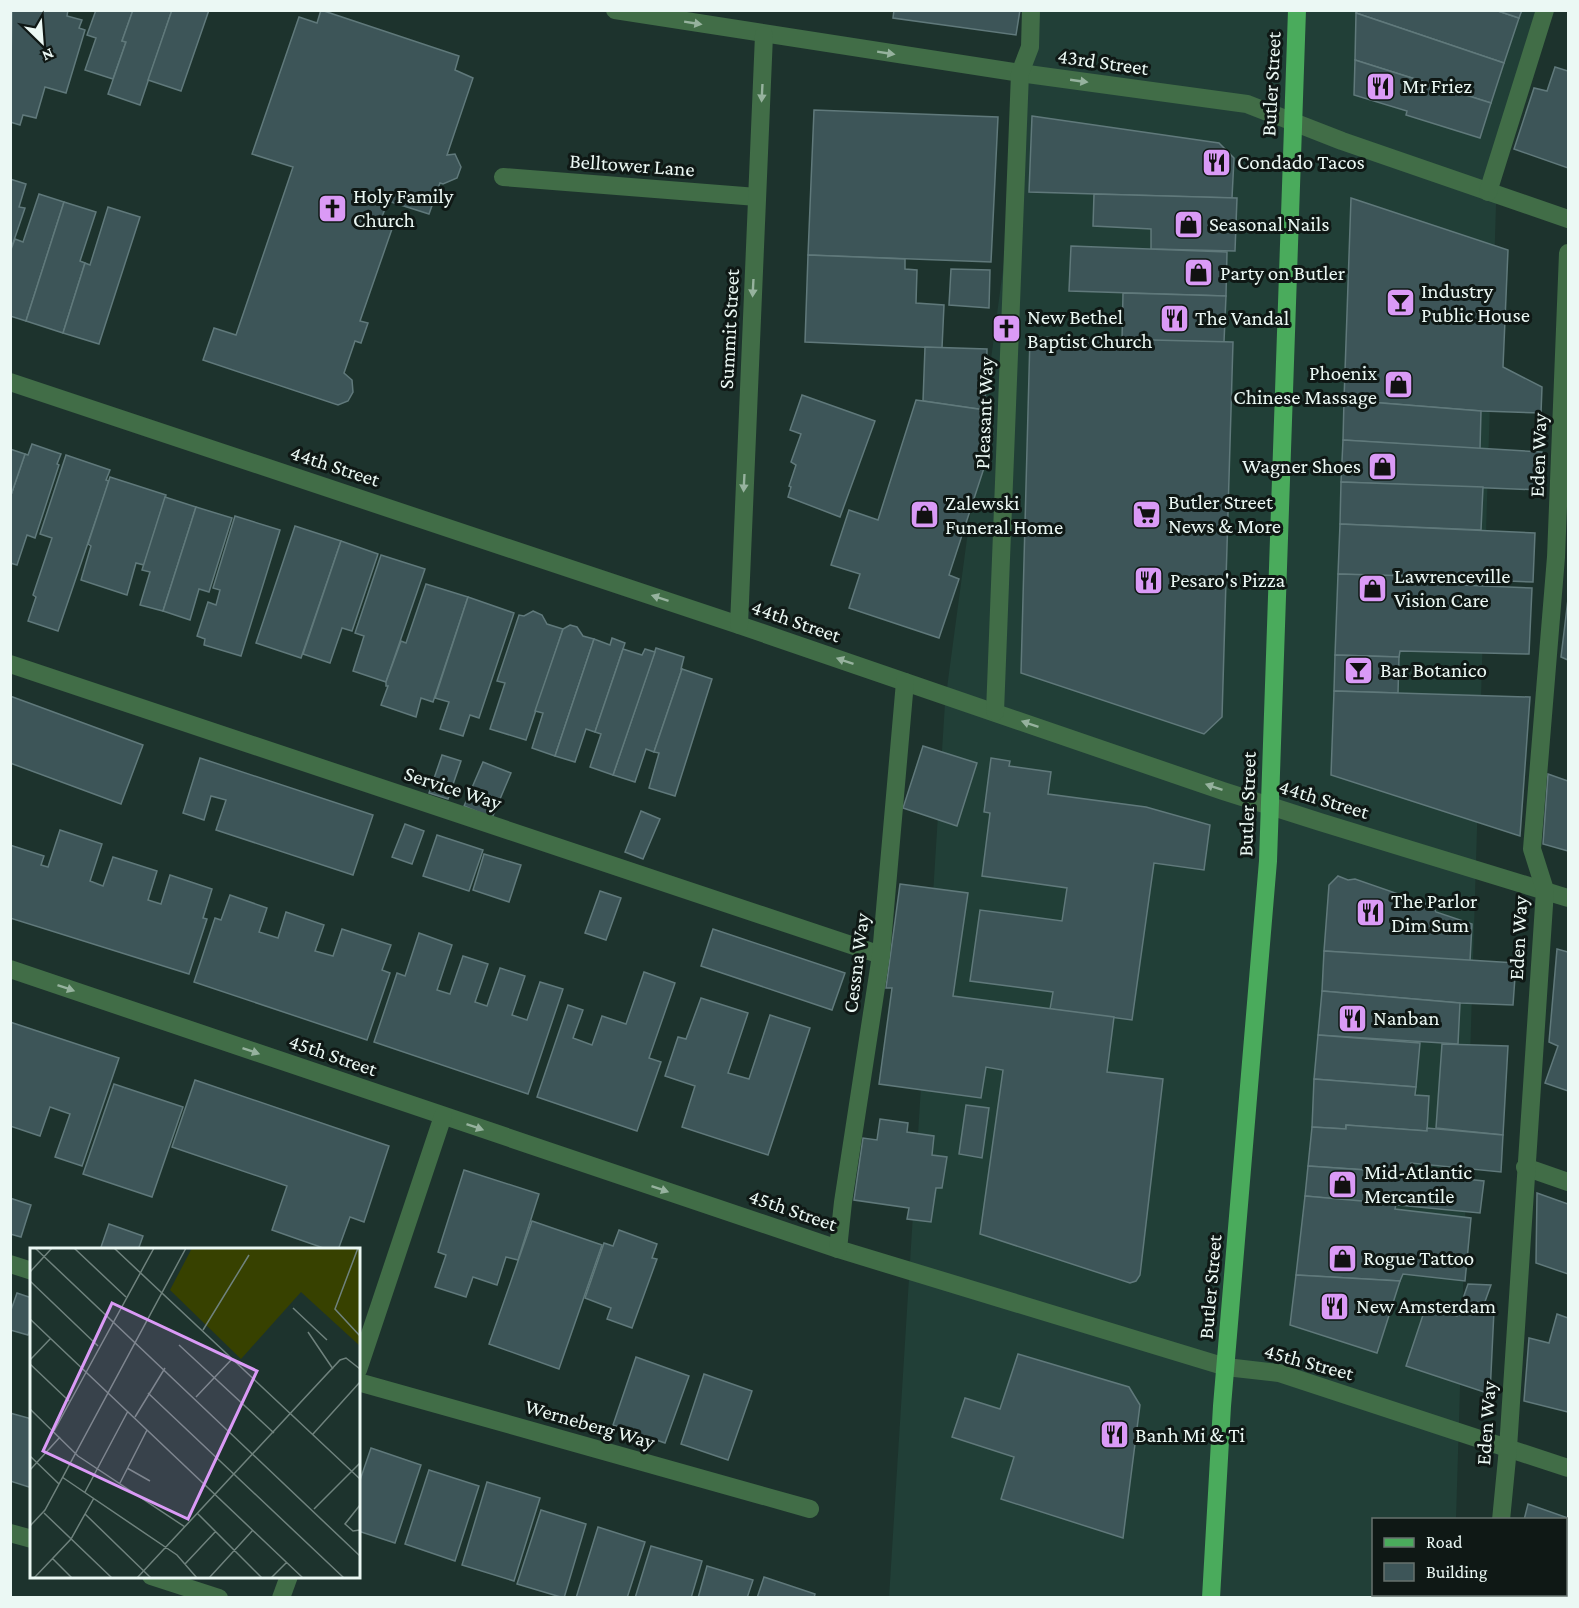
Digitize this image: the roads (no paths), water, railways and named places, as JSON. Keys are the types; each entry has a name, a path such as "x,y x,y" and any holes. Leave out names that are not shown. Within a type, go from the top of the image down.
{"main road":[{"name":"Butler Street","path":"1210,1598 1226,1367 1268,861 1297,10"}],"street":[{"name":"43rd Street","path":"615,10 764,35 1247,104 1342,141 1569,219"},
{"name":"Pleasant Way","path":"995,712 1020,73 1030,47 1031,10"},
{"path":"1488,192 1545,10"},
{"name":"Summit Street","path":"739,625 764,35"},
{"name":"Belltower Lane","path":"503,177 757,197"},
{"name":"Eden Way","path":"1501,1518 1508,1448 1545,890 1532,849 1562,559 1569,253"},
{"name":"44th Street","path":"10,382 739,625 1269,806 1569,898"},
{"name":"Service Way","path":"10,664 881,955"},
{"name":"Cessna Way","path":"838,1249 843,1202 881,955 905,682"},
{"name":"45th Street","path":"10,969 838,1249 1226,1367 1279,1373 1569,1468"},
{"path":"360,1364 443,1116"},
{"path":"1525,1167 1569,1182"},
{"path":"10,1264 30,1270"},
{"name":"Werneberg Way","path":"360,1383 810,1509"},
{"path":"10,1533 30,1538"},
{"path":"157,1578 219,1598"},
{"path":"281,1598 288,1578"}],"place":[{"name":"Mr Friez","path":"1381,86"},
{"name":"Condado Tacos","path":"1216,162"},
{"name":"Holy Family Church","path":"332,208"},
{"name":"Seasonal Nails","path":"1188,224"},
{"name":"Party on Butler","path":"1199,273"},
{"name":"Industry Public House","path":"1400,303"},
{"name":"The Vandal","path":"1174,318"},
{"name":"New Bethel Baptist Church","path":"1006,329"},
{"name":"Phoenix Chinese Massage","path":"1398,385"},
{"name":"Wagner Shoes","path":"1382,466"},
{"name":"Butler Street News & More","path":"1147,514"},
{"name":"Zalewski Funeral Home","path":"924,515"},
{"name":"Pesaro's Pizza","path":"1149,580"},
{"name":"Lawrenceville Vision Care","path":"1373,588"},
{"name":"Bar Botanico","path":"1359,670"},
{"name":"The Parlor Dim Sum","path":"1370,913"},
{"name":"Nanban","path":"1352,1018"},
{"name":"Mid-Atlantic Mercantile","path":"1343,1184"},
{"name":"Rogue Tattoo","path":"1342,1258"},
{"name":"New Amsterdam","path":"1335,1306"},
{"name":"Banh Mi & Ti","path":"1114,1435"}]}
